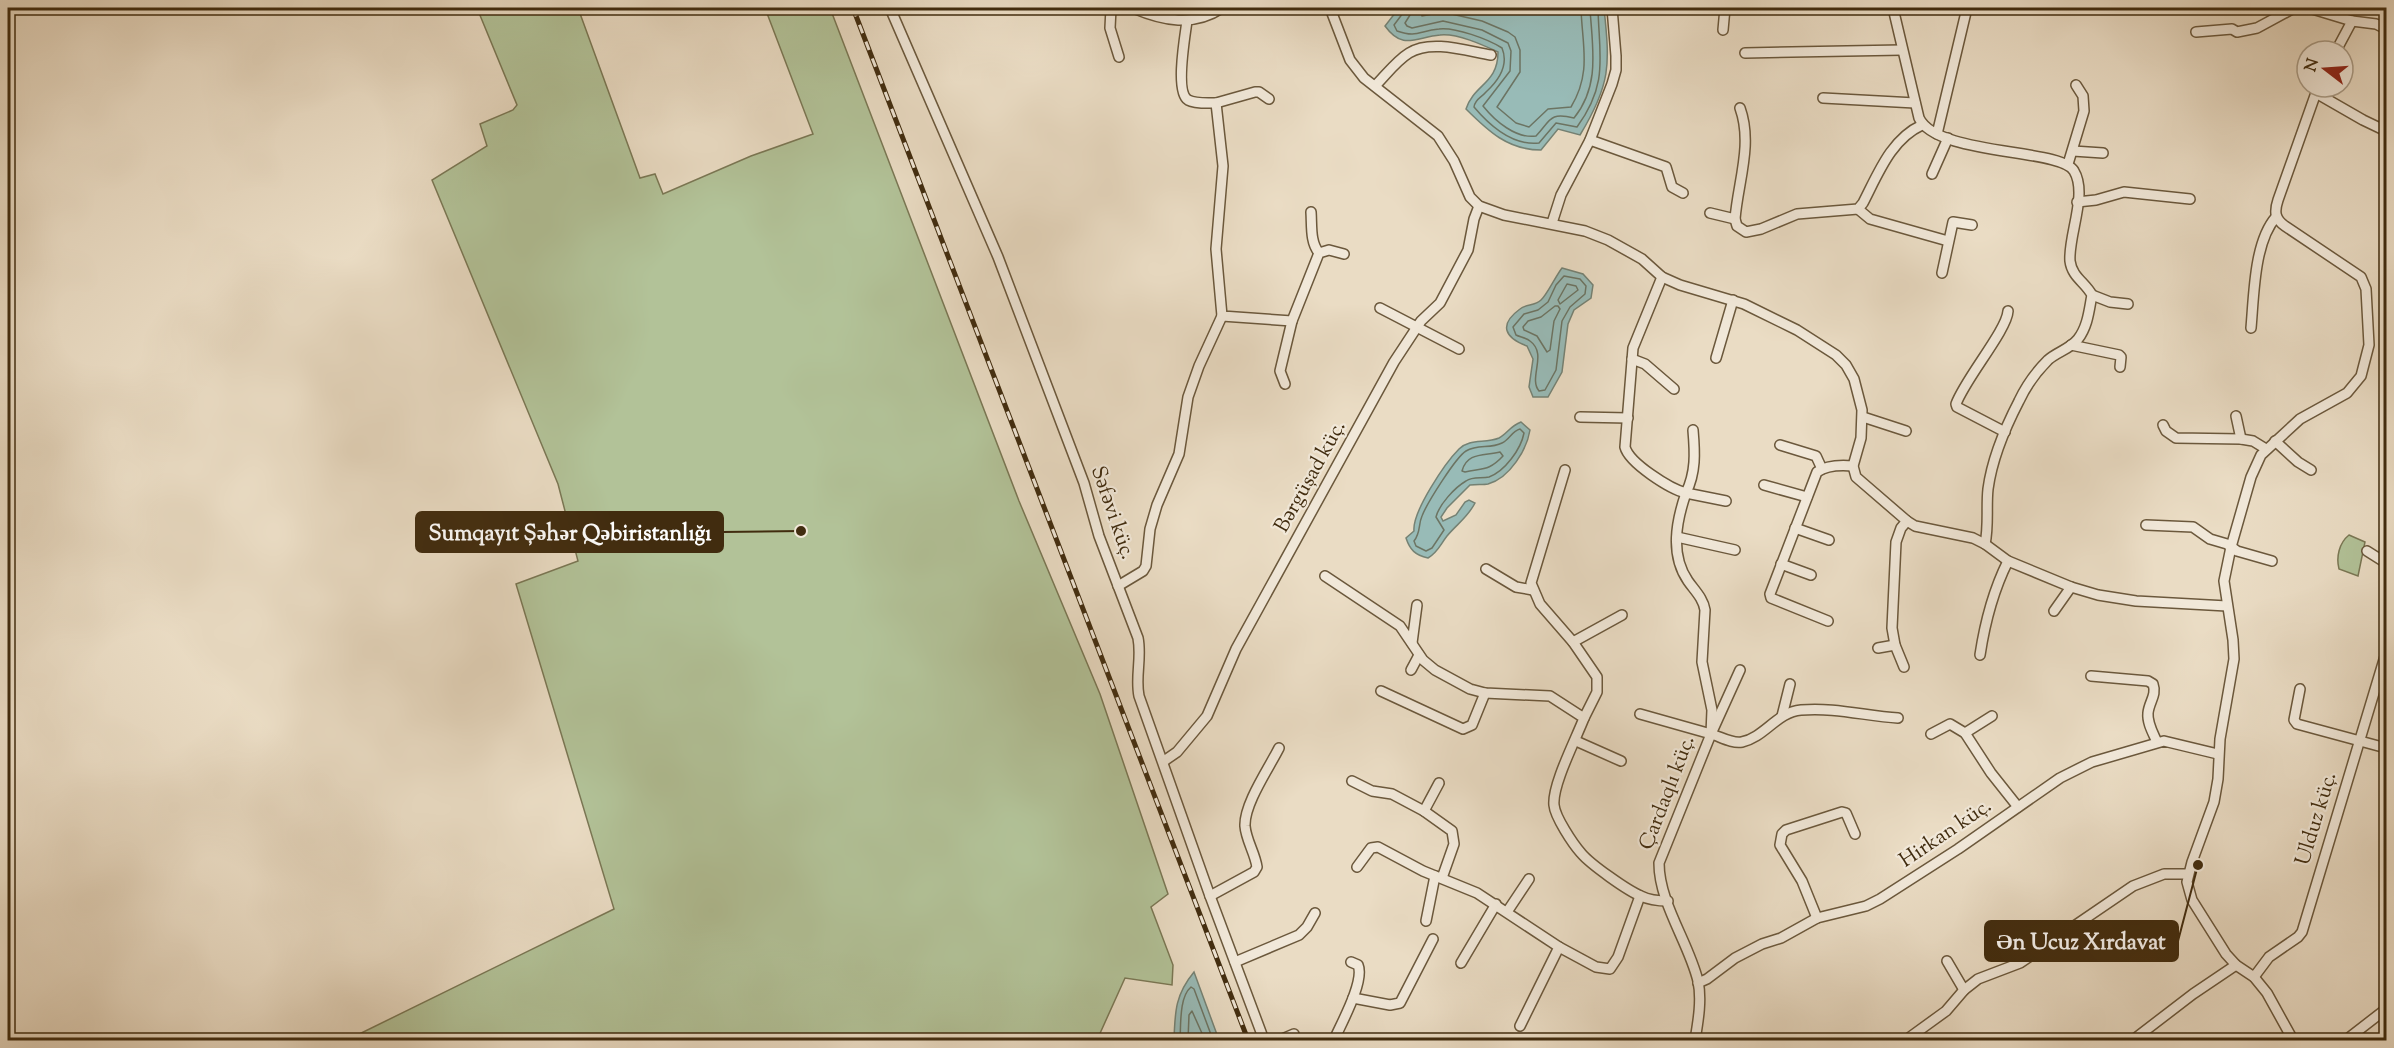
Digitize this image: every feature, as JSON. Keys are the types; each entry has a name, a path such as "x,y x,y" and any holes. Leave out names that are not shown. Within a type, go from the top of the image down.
{"street":[{"name":"Səfəvi küç.","path":"892,8 998,257 1084,483 1099,536 1140,648 1139,696 1264,1041"},
{"path":"1111,8 1110,28 1119,57"},
{"path":"1133,8 1162,17 1187,21 1207,17 1222,8"},
{"path":"1330,8 1350,60 1364,78 1438,136 1454,161 1470,197 1479,206 1504,214 1585,231 1608,240 1642,260 1662,277 1680,285 1733,300 1797,330 1836,355 1846,365 1854,379 1863,417 1861,438 1853,465 1856,477 1907,521 1925,528 1973,538 2008,561 2071,587 2098,595 2227,606"},
{"path":"1552,223 1561,195 1590,140 1616,70 1612,8"},
{"path":"1722,30 1725,8"},
{"path":"1893,8 1922,125 1937,134 1981,147 2068,164 2074,170 2077,180 2077,202 2070,260 2073,273 2092,295 2110,302 2128,304"},
{"path":"1937,134 1967,8"},
{"path":"2196,32 2232,29 2237,32 2257,28 2294,8"},
{"path":"2309,8 2352,21 2386,25"},
{"path":"1187,21 1182,91 1185,98 1190,101 1216,103 1259,92 1269,99"},
{"path":"2342,39 2352,21"},
{"path":"1375,86 1414,50 1426,47 1446,47 1491,55"},
{"path":"1745,53 1902,50"},
{"path":"2068,164 2084,103 2083,96 2076,85"},
{"path":"1823,98 1915,103"},
{"path":"2251,328 2266,229 2276,217 2278,200 2314,99"},
{"path":"2331,99 2363,120 2386,131"},
{"path":"1118,586 1143,571 1146,566 1150,529 1157,505 1179,454 1188,397 1199,366 1222,316 1216,249 1223,166 1216,103"},
{"path":"1740,108 1745,123 1746,146 1735,219 1741,230 1753,232 1797,214 1858,209 1870,219 1948,241"},
{"path":"1858,209 1890,153 1905,135 1922,125"},
{"path":"1932,174 1948,138"},
{"path":"1590,140 1666,167 1672,187 1683,193"},
{"path":"2073,151 2103,153"},
{"path":"2077,202 2096,200 2124,192 2190,199"},
{"name":"Bərgüşad küç.","path":"1164,761 1176,752 1207,716 1236,649 1394,362 1417,327 1440,303 1468,250 1473,219 1479,206"},
{"path":"1311,212 1313,240 1319,253"},
{"path":"1710,213 1735,219"},
{"path":"2276,217 2281,224 2312,246 2361,277 2366,289 2369,345 2361,376 2347,393 2339,400 2309,413 2266,449 2255,465 2224,581 2234,659 2218,754 2218,779 2214,802 2187,882 2192,900 2226,954 2236,965 2254,977 2278,1011 2293,1041"},
{"path":"1942,273 1953,222 1972,225"},
{"path":"1319,253 1329,250 1344,254"},
{"path":"1285,384 1280,371 1292,321 1319,253"},
{"path":"1662,277 1636,341 1632,359 1625,434 1627,454 1668,485 1686,493 1726,501"},
{"path":"1985,544 1990,480 2005,432 2030,381 2048,360 2072,345 2080,337 2086,324 2092,295"},
{"path":"1716,358 1733,300"},
{"path":"1380,308 1459,349"},
{"path":"2005,432 1957,407 1956,404 1968,379 2005,323 2008,311"},
{"path":"1222,316 1292,321"},
{"path":"2072,345 2119,355 2121,357 2120,367"},
{"path":"1632,359 1644,364 1674,389"},
{"path":"2236,416 2241,439"},
{"path":"1580,417 1628,418"},
{"path":"1863,417 1906,430"},
{"path":"2163,425 2166,431 2176,438 2241,439 2253,441 2266,449"},
{"name":"Çardaqlı küç.","path":"1693,430 1696,457 1694,473 1686,493 1676,553 1680,568 1704,603 1706,610 1702,662 1712,710 1711,734 1659,863 1659,872 1698,983 1698,1019 1695,1041"},
{"path":"2275,441 2293,458 2311,470"},
{"path":"1780,445 1816,456 1822,469"},
{"path":"1827,621 1771,598 1770,594 1817,472 1822,469 1853,465"},
{"path":"1565,470 1531,583 1540,604 1573,642 1597,677 1598,684 1557,788 1554,804 1556,814 1581,854 1640,896 1668,901"},
{"path":"1764,485 1807,497"},
{"path":"1904,667 1895,645 1892,628 1893,567 1898,536 1907,521"},
{"path":"2146,525 2193,527 2210,539 2245,554 2272,561"},
{"path":"1795,528 1829,540"},
{"path":"1677,537 1735,550"},
{"path":"2367,551 2386,562"},
{"path":"1980,655 1997,584 2008,561"},
{"path":"1781,564 1811,575"},
{"path":"1486,569 1516,586 1533,590"},
{"path":"1325,576 1400,626 1419,655 1436,670 1470,689 1485,693 1550,696 1584,718"},
{"path":"2054,612 2071,587"},
{"path":"1412,643 1417,605"},
{"path":"1573,642 1622,615"},
{"path":"1878,648 1895,645"},
{"name":"Ulduz küç.","path":"2254,977 2269,957 2298,938 2302,932 2386,653"},
{"path":"1410,670 1419,655"},
{"path":"1711,734 1740,670"},
{"path":"2091,676 2148,681 2153,684 2154,696 2149,707 2148,720 2157,742"},
{"path":"1782,716 1790,684"},
{"path":"2300,690 2295,722 2386,748"},
{"path":"1381,691 1463,729 1472,725 1485,693"},
{"path":"1640,714 1742,742 1782,716 1800,710 1825,709 1898,718"},
{"path":"1965,733 1992,716"},
{"path":"1931,734 1950,724 1965,733 1991,773 2018,807"},
{"path":"1576,741 1621,761"},
{"name":"Hirkan küç.","path":"1698,983 1735,958 1762,944 1781,938 1817,918 1866,906 1880,899 2076,769 2157,742 2218,754"},
{"path":"1210,896 1254,872 1257,867 1245,828 1246,818 1279,748"},
{"path":"1352,781 1372,791 1392,794 1424,811 1452,831 1454,837 1438,877 1426,921"},
{"path":"1424,811 1439,783"},
{"path":"1817,918 1805,888 1780,845 1782,834 1786,830 1842,812 1846,813 1855,834"},
{"path":"1357,867 1371,848 1378,847 1438,877 1477,893 1559,947 1596,967 1610,969 1617,957 1640,896"},
{"path":"1906,1041 1946,1011 1964,990 1978,979 2020,963 2133,886 2164,874 2188,874"},
{"path":"1507,912 1529,879"},
{"path":"1461,963 1496,904"},
{"path":"1235,962 1299,935 1315,913"},
{"path":"1353,998 1390,1005 1400,1003 1433,939"},
{"path":"1520,1026 1559,947"},
{"path":"1947,961 1964,990"},
{"path":"1334,1041 1353,998 1360,969 1351,962"},
{"path":"2133,1041 2193,994 2236,965"},
{"path":"2346,1041 2386,1009"},
{"path":"1280,1041 1294,1034"}],"green space":[{"path":"477,8 578,8 640,178 655,174 663,194 751,156 813,134 765,8 830,8 1019,501 1100,694 1168,894 1151,907 1173,965 1172,985 1125,978 1097,1040 347,1040 614,909 516,584 578,561 558,484 432,180 487,146 480,124 513,110 517,105"},
{"path":"2349,535 2365,542 2358,576 2339,569 2339,550"}],"water":[{"path":"1399,8 1604,8 1607,45 1606,74 1598,102 1580,135 1558,129 1541,150 1518,147 1499,138 1466,109 1474,94 1494,71 1498,52 1470,40 1447,35 1410,41 1398,38 1385,26"},
{"path":"1562,268 1583,274 1593,285 1591,298 1574,310 1568,324 1562,372 1548,397 1533,397 1529,387 1533,359 1527,346 1509,335 1507,326 1509,320 1520,309 1541,300"},
{"path":"1521,422 1530,430 1525,446 1516,462 1496,481 1470,485 1447,508 1441,517 1443,521 1456,515 1465,502 1469,500 1475,503 1437,551 1428,558 1414,551 1406,538 1414,531 1418,512 1424,500 1453,456 1468,443 1499,438"},
{"path":"1194,972 1219,1040 1174,1040 1177,1004 1183,988"}],"railway":[{"path":"853,8 1248,1040"}],"place":[{"name":"Sumqayıt Şəhər Qəbiristanlığı","path":"801,531"},
{"name":"Ən Ucuz Xırdavat","path":"2198,865"}]}
